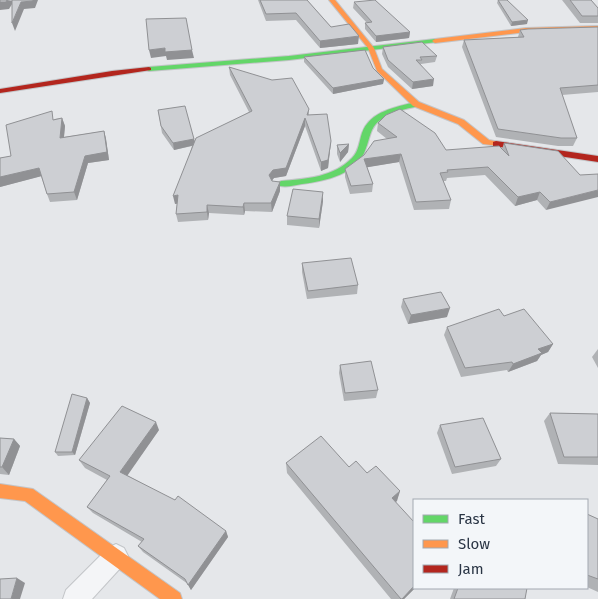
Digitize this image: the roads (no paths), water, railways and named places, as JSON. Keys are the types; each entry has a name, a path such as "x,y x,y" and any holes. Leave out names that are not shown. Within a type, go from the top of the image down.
{"street":[{"path":"332,0 372,48 379,70 416,104 461,122 486,142 598,159"},
{"path":"0,90 112,73 289,58 526,30 598,28"},
{"path":"281,184 322,180 346,169 356,160 365,146 368,129 386,112 416,104"},
{"path":"0,491 28,494 174,599"},
{"path":"75,599 116,556"}]}
